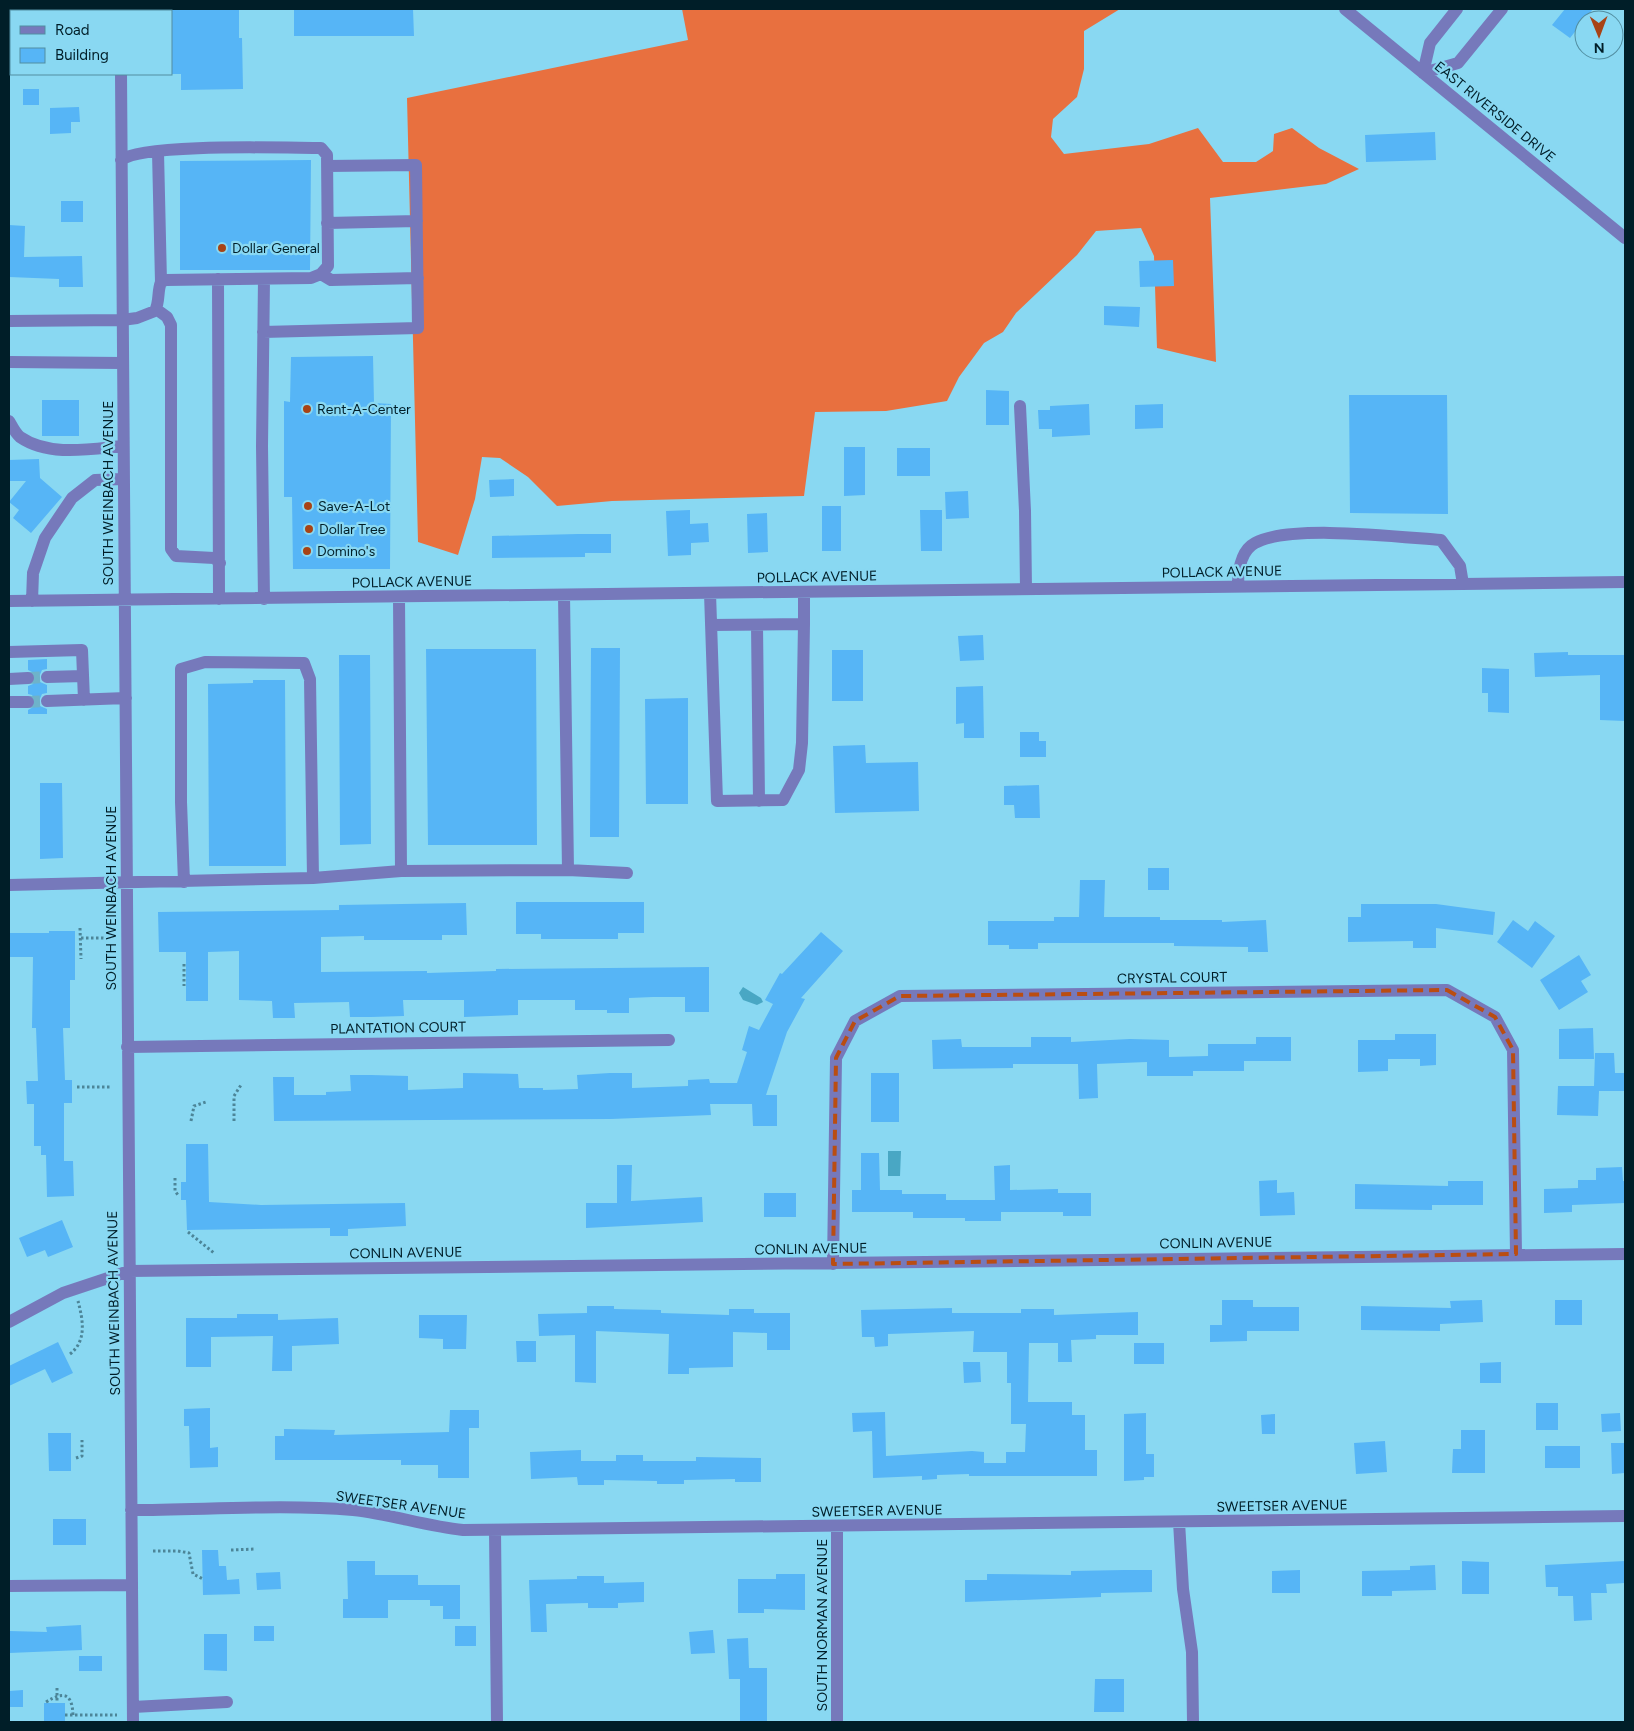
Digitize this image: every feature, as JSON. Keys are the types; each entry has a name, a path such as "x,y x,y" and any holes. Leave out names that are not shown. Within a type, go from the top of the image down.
{"street":[{"name":"EAST RIVERSIDE DRIVE","path":"1345,9 1625,238"},
{"path":"1457,9 1430,43 1423,73 1458,63 1502,9"},
{"name":"SOUTH WEINBACH AVENUE","path":"120,75 133,1722"},
{"path":"121,160 135,153 321,148 327,155 328,266 321,274 311,278 174,279 161,282"},
{"path":"156,309 161,282 158,152"},
{"path":"263,332 418,328 416,165 327,166"},
{"path":"327,223 418,221"},
{"path":"321,274 331,280 418,278"},
{"path":"218,279 219,599"},
{"path":"264,279 264,599"},
{"path":"9,321 122,320 137,318 156,309"},
{"path":"156,309 167,317 171,325 171,549 176,556 214,558 220,563"},
{"path":"9,362 122,363"},
{"path":"1020,406 1026,520 1026,589"},
{"path":"9,421 18,436 37,446 74,451 123,446"},
{"path":"32,601 33,573 44,538 72,498 95,480 123,479"},
{"path":"1238,587 1238,566 1253,543 1281,534 1373,535 1441,540 1460,566 1463,584"},
{"name":"POLLACK AVENUE","path":"9,601 400,598 1625,582"},
{"path":"710,593 717,801 758,801 783,800 799,770 802,743 804,592"},
{"path":"564,595 568,870"},
{"path":"400,598 400,871"},
{"path":"711,625 804,624"},
{"path":"757,625 758,801"},
{"path":"9,652 82,650 84,700"},
{"path":"184,882 181,802 181,670 205,662 304,663 310,679 313,878"},
{"path":"47,677 83,676"},
{"path":"9,678 28,678"},
{"path":"47,701 126,698"},
{"path":"9,702 28,702"},
{"path":"9,885 125,884 313,878 400,871 568,870 627,873"},
{"name":"CRYSTAL COURT","path":"833,1264 836,1058 855,1021 900,996 1447,990 1494,1017 1513,1050 1516,1254"},
{"name":"PLANTATION COURT","path":"127,1047 669,1040"},
{"name":"CONLIN AVENUE","path":"9,1322 63,1293 129,1272 1625,1254"},
{"name":"SWEETSER AVENUE","path":"131,1510 316,1508 354,1510 390,1516 433,1527 495,1530 1625,1516"},
{"path":"1179,1522 1184,1589 1192,1652 1193,1722"},
{"name":"SOUTH NORMAN AVENUE","path":"837,1527 837,1722"},
{"path":"495,1530 497,1722"},
{"path":"9,1586 132,1585"},
{"path":"133,1707 227,1702"}],"path":[{"path":"80,928 81,959"},
{"path":"81,938 111,938"},
{"path":"184,964 184,986"},
{"path":"234,1121 234,1093 241,1085"},
{"path":"77,1087 112,1087"},
{"path":"191,1121 194,1106 206,1102"},
{"path":"175,1178 175,1191 178,1195"},
{"path":"188,1232 214,1253"},
{"path":"70,1354 76,1348 83,1330 77,1298"},
{"path":"76,1458 82,1456 82,1440"},
{"path":"231,1550 256,1549"},
{"path":"153,1551 189,1553 193,1574 203,1578"},
{"path":"57,1688 57,1703"},
{"path":"46,1702 57,1696 70,1698 73,1715"},
{"path":"65,1716 117,1714"}],"highlighted area":[{"path":"1447,990 1495,1017 1513,1050 1516,1254 833,1264 836,1058 855,1021 900,996"}],"shaded area":[{"path":"682,9 1120,9 1084,31 1084,69 1077,97 1053,119 1051,137 1064,154 1149,144 1198,128 1223,162 1256,162 1273,151 1274,134 1292,128 1319,148 1359,169 1326,184 1210,198 1216,362 1157,348 1154,256 1141,228 1096,231 1077,255 1016,313 1003,332 984,343 959,377 947,401 886,411 815,412 804,496 612,501 557,506 528,477 500,458 482,457 475,499 458,555 418,542 407,98 688,40"}],"water":[{"path":"743,987 761,998 763,1002 757,1005 743,1000 739,993"},
{"path":"888,1151 901,1151 900,1176 888,1176"}],"building":[{"path":"239,9 239,38 242,38 243,89 181,90 181,74 172,74 171,10"},
{"path":"294,9 413,9 414,36 294,36"},
{"path":"1565,9 1593,9 1574,10 1574,33 1570,38 1552,25"},
{"path":"23,89 39,89 39,105 23,105"},
{"path":"79,107 80,122 71,122 71,133 50,134 50,108"},
{"path":"1435,132 1436,160 1366,162 1365,135"},
{"path":"311,160 310,270 180,270 180,161"},
{"path":"61,201 83,201 83,222 61,222"},
{"path":"9,225 25,226 24,257 82,256 83,287 59,287 59,279 9,277"},
{"path":"1173,260 1174,286 1140,287 1139,261"},
{"path":"1104,306 1140,307 1139,327 1104,325"},
{"path":"373,356 374,403 391,404 390,569 293,569 292,497 284,497 284,401 290,402 291,357"},
{"path":"986,390 1009,391 1009,425 986,425"},
{"path":"1349,395 1447,395 1448,514 1350,513"},
{"path":"42,400 79,400 79,436 42,436"},
{"path":"1089,404 1090,435 1052,437 1052,429 1039,429 1038,410 1050,410 1050,406"},
{"path":"1163,404 1163,428 1135,429 1135,405"},
{"path":"844,447 865,447 865,495 844,496"},
{"path":"897,448 930,448 930,476 897,476"},
{"path":"39,459 40,478 62,497 31,533 13,518 19,510 9,502 26,481 9,481 9,460"},
{"path":"514,479 514,496 490,497 489,480"},
{"path":"968,491 969,518 946,519 945,492"},
{"path":"822,506 841,506 841,551 822,551"},
{"path":"690,510 690,524 708,523 709,542 691,543 691,555 668,556 666,511"},
{"path":"920,510 942,510 942,551 921,551"},
{"path":"767,513 768,552 748,553 747,514"},
{"path":"611,534 611,553 585,553 585,557 492,558 492,536"},
{"path":"983,635 984,660 960,661 958,636"},
{"path":"591,648 620,648 619,837 590,837"},
{"path":"426,649 536,649 537,845 428,845"},
{"path":"832,650 863,650 863,701 832,701"},
{"path":"1568,652 1568,655 1625,655 1625,721 1600,720 1600,675 1535,677 1534,653"},
{"path":"339,655 370,655 371,844 340,845"},
{"path":"47,659 47,669 42,670 39,677 40,682 47,685 47,693 42,694 39,701 40,706 47,709 47,714 28,714 28,710 35,706 36,702 32,695 28,694 28,686 33,684 36,678 34,673 28,670 28,660"},
{"path":"1482,668 1509,669 1509,713 1488,712 1488,693 1482,693"},
{"path":"253,680 285,680 286,866 209,866 208,684 253,683"},
{"path":"983,686 984,738 964,738 964,723 956,724 956,687"},
{"path":"688,698 688,804 646,804 645,699"},
{"path":"1020,732 1039,732 1039,741 1046,741 1046,757 1020,757"},
{"path":"865,745 866,763 918,762 919,811 835,813 833,746"},
{"path":"40,783 62,783 63,858 40,859"},
{"path":"1039,785 1040,818 1015,818 1014,805 1004,805 1004,786"},
{"path":"1148,868 1169,868 1169,890 1148,890"},
{"path":"1080,880 1105,880 1104,917 1160,917 1160,920 1222,920 1222,922 1266,920 1268,952 1248,952 1248,947 1174,946 1174,943 1038,943 1038,949 1009,949 1009,945 988,945 988,921 1054,921 1054,917 1079,917"},
{"path":"516,902 644,902 644,933 618,933 618,939 541,939 541,934 516,934"},
{"path":"466,903 467,935 442,935 442,940 364,940 364,936 321,937 321,972 427,971 427,973 496,971 496,969 709,967 709,1012 685,1012 685,997 653,997 629,998 629,1013 607,1013 607,1010 575,1010 575,1000 518,1000 518,1015 464,1017 464,1000 403,1000 404,1016 350,1017 349,1002 294,1003 295,1018 273,1018 272,1001 239,1000 239,951 208,952 208,1001 186,1001 186,952 159,952 158,912 339,910 339,905"},
{"path":"1361,904 1436,904 1495,912 1493,935 1436,928 1436,948 1413,948 1413,941 1348,942 1348,917 1361,917"},
{"path":"1513,920 1528,931 1535,921 1555,936 1532,968 1497,942"},
{"path":"49,931 75,931 75,980 70,980 70,1028 63,1028 65,1080 72,1080 72,1103 64,1103 64,1161 73,1161 74,1196 47,1197 46,1155 41,1155 41,1146 34,1146 34,1104 27,1104 26,1081 38,1081 36,1028 32,1028 33,957 9,957 9,933 49,933"},
{"path":"821,932 843,951 801,998 805,999 787,1032 766,1095 777,1095 777,1126 753,1126 752,1104 710,1104 711,1115 611,1119 274,1121 273,1077 294,1077 294,1095 326,1095 326,1092 351,1091 350,1075 408,1076 408,1090 463,1088 463,1073 518,1074 519,1088 543,1088 543,1090 578,1089 577,1075 610,1073 632,1073 632,1088 688,1086 688,1080 709,1079 710,1083 737,1083 747,1052 742,1050 749,1026 759,1030 773,1004 765,1000 780,973 782,974"},
{"path":"1579,955 1591,975 1581,981 1588,992 1559,1010 1540,980"},
{"path":"1593,1028 1594,1059 1559,1059 1559,1029"},
{"path":"1395,1034 1436,1034 1436,1065 1420,1066 1420,1059 1388,1059 1388,1071 1358,1072 1358,1040 1395,1040"},
{"path":"1031,1037 1071,1037 1071,1042 1130,1039 1169,1040 1169,1057 1208,1056 1208,1044 1256,1044 1256,1037 1291,1037 1291,1061 1244,1061 1244,1071 1193,1071 1193,1076 1147,1076 1147,1062 1097,1064 1098,1098 1079,1099 1078,1064 1013,1064 1013,1068 933,1069 932,1040 961,1039 962,1047 1031,1047"},
{"path":"1595,1053 1614,1053 1615,1073 1625,1073 1625,1091 1599,1091 1598,1116 1557,1115 1558,1086 1594,1086"},
{"path":"871,1073 899,1073 899,1122 871,1122"},
{"path":"186,1144 208,1144 209,1202 261,1205 405,1203 406,1226 348,1229 348,1236 330,1236 330,1228 187,1230 186,1200 181,1200 181,1182 186,1182"},
{"path":"861,1153 879,1153 880,1190 902,1190 902,1194 946,1194 946,1200 995,1200 994,1166 1010,1165 1010,1190 1058,1189 1058,1193 1091,1193 1091,1216 1063,1216 1063,1212 1001,1212 1001,1221 965,1221 965,1218 913,1218 913,1212 852,1212 852,1190 861,1190"},
{"path":"617,1165 632,1165 631,1201 702,1197 703,1222 586,1228 586,1203 617,1203"},
{"path":"1622,1167 1623,1181 1625,1181 1625,1203 1572,1205 1572,1212 1544,1213 1544,1189 1578,1188 1578,1180 1596,1180 1596,1168"},
{"path":"1277,1180 1277,1193 1294,1192 1295,1215 1260,1216 1259,1181"},
{"path":"1448,1181 1483,1181 1483,1205 1432,1205 1432,1210 1355,1209 1355,1184 1448,1186"},
{"path":"764,1193 796,1193 796,1217 764,1217"},
{"path":"62,1220 73,1247 48,1257 45,1250 27,1257 19,1238"},
{"path":"1222,1300 1253,1300 1253,1307 1299,1307 1299,1331 1247,1331 1247,1341 1210,1342 1210,1325 1222,1325"},
{"path":"1482,1300 1483,1322 1440,1324 1440,1331 1361,1330 1361,1306 1451,1308 1450,1301"},
{"path":"1555,1300 1582,1300 1582,1325 1555,1325"},
{"path":"587,1306 614,1306 614,1309 661,1310 661,1313 729,1315 729,1309 754,1309 754,1313 790,1313 790,1350 767,1350 767,1333 733,1332 733,1367 689,1368 689,1374 668,1374 669,1334 596,1331 596,1383 575,1382 575,1335 539,1336 538,1314 587,1313"},
{"path":"952,1308 952,1313 1021,1313 1021,1309 1054,1309 1054,1315 1138,1312 1138,1335 1096,1335 1096,1339 1071,1340 1072,1362 1058,1362 1058,1343 1029,1343 1028,1402 1072,1402 1072,1415 1085,1415 1085,1450 1097,1450 1097,1476 969,1476 969,1474 937,1475 937,1479 922,1480 922,1476 873,1478 872,1431 853,1432 852,1413 885,1412 886,1456 972,1451 984,1452 984,1463 1006,1463 1006,1452 1025,1452 1026,1424 1011,1424 1011,1383 1007,1383 1007,1352 973,1352 974,1331 888,1334 888,1346 875,1347 874,1337 862,1337 861,1310"},
{"path":"237,1314 278,1314 278,1320 338,1318 339,1344 292,1346 292,1371 272,1371 273,1336 211,1337 211,1367 186,1367 186,1318 237,1318"},
{"path":"419,1315 467,1315 466,1349 443,1349 443,1339 419,1338"},
{"path":"516,1341 536,1341 536,1362 517,1362"},
{"path":"58,1342 73,1373 52,1383 45,1369 9,1386 9,1366"},
{"path":"1134,1343 1164,1343 1164,1364 1134,1364"},
{"path":"963,1362 980,1362 981,1382 964,1383"},
{"path":"1501,1362 1501,1383 1480,1383 1480,1363"},
{"path":"1536,1403 1558,1403 1558,1430 1536,1430"},
{"path":"210,1408 210,1448 218,1447 218,1467 190,1468 189,1426 184,1426 184,1409"},
{"path":"450,1410 479,1410 479,1428 469,1428 469,1478 438,1478 438,1465 401,1465 401,1460 275,1460 275,1436 284,1436 284,1429 335,1430 334,1435 449,1432"},
{"path":"1146,1413 1146,1454 1154,1454 1154,1477 1144,1477 1144,1480 1124,1481 1124,1414"},
{"path":"1620,1413 1621,1431 1602,1432 1601,1414"},
{"path":"1275,1414 1275,1434 1262,1434 1261,1415"},
{"path":"1461,1430 1485,1430 1485,1473 1452,1473 1453,1449 1461,1449"},
{"path":"48,1433 71,1433 71,1471 49,1471"},
{"path":"1385,1441 1387,1472 1356,1474 1354,1443"},
{"path":"1611,1443 1625,1443 1625,1473 1612,1474"},
{"path":"1545,1446 1580,1446 1580,1468 1545,1468"},
{"path":"581,1450 581,1461 616,1461 616,1455 643,1455 643,1461 696,1461 696,1457 761,1458 761,1482 735,1482 735,1479 684,1480 684,1484 657,1484 657,1481 604,1480 604,1485 578,1485 577,1477 531,1479 530,1452"},
{"path":"53,1519 86,1519 86,1545 53,1545"},
{"path":"202,1550 218,1550 219,1566 226,1566 227,1580 239,1579 240,1594 203,1595"},
{"path":"347,1561 375,1561 375,1575 418,1575 418,1585 460,1585 460,1619 443,1619 443,1606 430,1606 430,1600 388,1600 388,1618 343,1618 343,1599 348,1599"},
{"path":"1462,1561 1489,1562 1489,1594 1462,1594"},
{"path":"1625,1561 1625,1583 1606,1584 1607,1593 1591,1593 1592,1620 1574,1621 1573,1596 1558,1596 1558,1587 1546,1587 1545,1565"},
{"path":"1435,1565 1436,1590 1392,1591 1392,1596 1362,1596 1362,1571 1410,1570 1410,1566"},
{"path":"1152,1570 1152,1592 1101,1593 1101,1597 965,1602 965,1580 987,1580 987,1574 1071,1575 1071,1571"},
{"path":"1300,1570 1300,1593 1272,1593 1272,1571"},
{"path":"280,1572 281,1589 257,1590 256,1573"},
{"path":"776,1574 805,1574 805,1610 764,1609 764,1613 738,1613 738,1579 776,1579"},
{"path":"577,1576 604,1576 604,1583 644,1582 644,1602 618,1603 618,1608 588,1608 588,1603 546,1604 547,1632 531,1632 529,1580 577,1579"},
{"path":"81,1625 82,1650 9,1653 9,1631 47,1632 46,1627"},
{"path":"254,1626 274,1626 274,1641 254,1641"},
{"path":"455,1626 476,1626 476,1646 455,1646"},
{"path":"713,1630 715,1653 691,1654 689,1632"},
{"path":"204,1634 227,1634 227,1671 204,1670"},
{"path":"748,1638 749,1668 767,1668 767,1722 740,1722 740,1679 729,1679 727,1639"},
{"path":"79,1656 102,1656 102,1671 79,1671"},
{"path":"1095,1679 1124,1679 1124,1712 1094,1712"},
{"path":"23,1690 23,1707 9,1707 9,1691"},
{"path":"44,1703 65,1703 65,1722 44,1722"}],"tunnel":[{"path":"28,678 47,677"},
{"path":"28,702 47,701"}],"place":[{"name":"Dollar General","path":"222,248"},
{"name":"Rent-A-Center","path":"307,409"},
{"name":"Save-A-Lot","path":"308,506"},
{"name":"Dollar Tree","path":"309,529"},
{"name":"Domino's","path":"307,551"}]}
